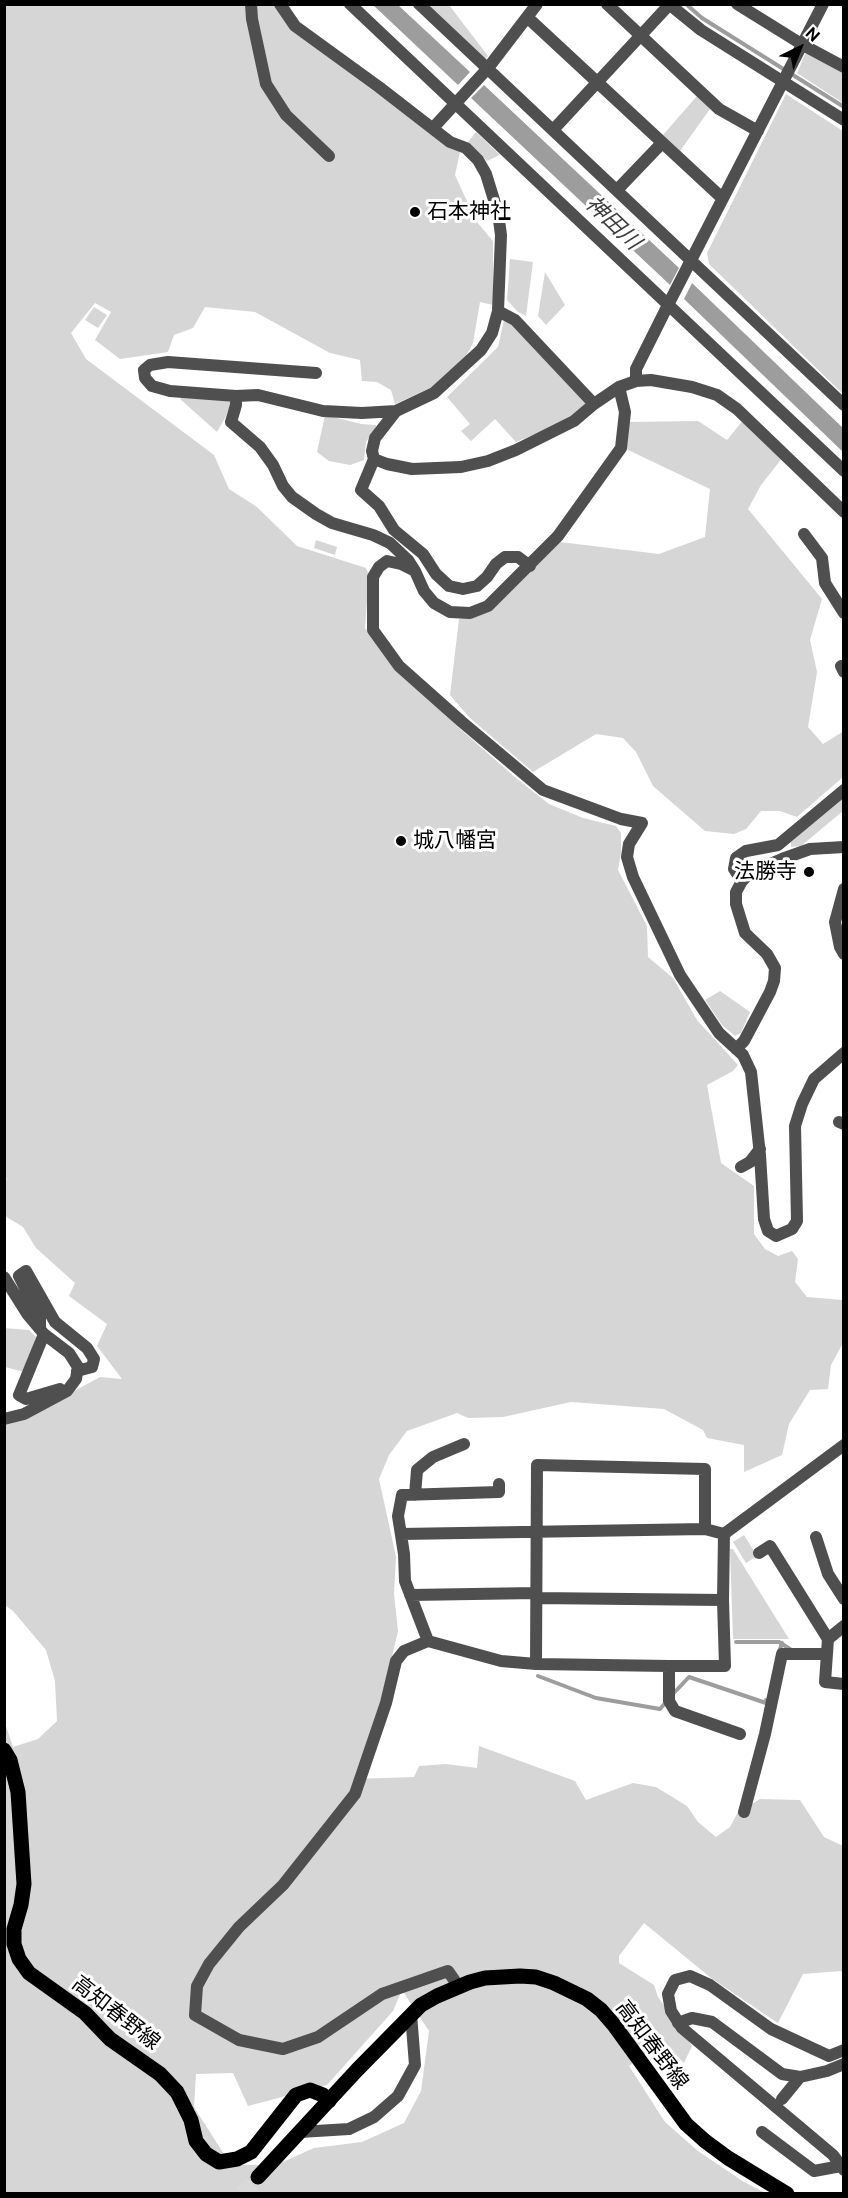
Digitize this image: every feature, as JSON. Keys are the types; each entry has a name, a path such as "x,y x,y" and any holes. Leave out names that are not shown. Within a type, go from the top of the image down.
{"main road":[{"name":"高知春野線","path":"4,1750 10,1760 18,1792 24,1884 14,1929 14,1944 18,1959 29,1973 85,2013 110,2039 160,2074 177,2092 191,2120 196,2141 206,2154 219,2162 237,2159 251,2152 296,2095 310,2090 323,2095 329,2101"},
{"name":"高知春野線","path":"258,2177 411,2014 436,1996 485,1978 536,1977 570,1989 601,2010 686,2124 728,2158 787,2193"}],"street":[{"path":"251,4 266,84 286,115 329,156"},
{"path":"280,4 295,26 450,142 466,148 478,160 486,174 498,213 501,235 498,311 492,333 481,350 434,393 396,411 362,413 323,411 303,408 258,395 236,396 161,388 152,386 145,378 144,370 150,365 168,362 316,373"},
{"path":"350,4 669,303 843,471"},
{"path":"419,4 485,71 553,130 843,405"},
{"path":"433,128 485,71 537,4"},
{"path":"607,4 719,109 758,131"},
{"path":"737,4 843,67"},
{"path":"636,381 636,369 823,4"},
{"path":"553,130 669,5 701,30 787,76 843,120"},
{"path":"527,17 722,198"},
{"path":"617,190 662,143"},
{"path":"498,311 515,320 594,404"},
{"path":"374,459 412,470 460,467 488,461 516,450 574,421 619,387 636,381 651,380 692,387 717,395 737,409 843,512"},
{"path":"236,396 231,422 260,447 292,497 332,523 390,543 408,560 423,591 434,603 450,612 471,613 488,606 558,536 621,448 625,412 619,387"},
{"path":"396,411 375,438 372,451 374,459 361,490 379,506 394,530 423,554 436,574 449,586 463,589 477,586 505,557 518,558 530,566"},
{"path":"804,534 822,558 825,583 843,614"},
{"path":"415,571 401,564 387,561 379,567 373,577 373,630 399,666 543,790 621,819 642,823 629,844 627,857 633,877 680,975 719,1033 743,1055 751,1072 760,1149 765,1226 776,1236 792,1229 797,1221 795,1126 802,1104 814,1079 843,1053"},
{"path":"742,881 734,869 736,858 746,851 778,845 843,790"},
{"path":"736,1049 744,1041 770,992 775,968 767,954 745,933 736,904 736,892 751,872 810,849 843,847"},
{"path":"843,889 835,922 841,938 843,954"},
{"path":"741,1167 750,1162 760,1149"},
{"path":"73,1384 26,1399 19,1395 42,1331 40,1317 19,1276 26,1271 55,1322 87,1348 94,1359 92,1367 77,1371"},
{"path":"4,1277 28,1315 42,1331 69,1353 78,1367 76,1379 67,1391 32,1409 4,1419"},
{"path":"415,1495 417,1470 433,1457 464,1444"},
{"path":"724,1534 843,1444"},
{"path":"536,1664 537,1465 705,1468 705,1529"},
{"path":"499,1484 499,1492 402,1495 398,1516 404,1554 405,1581 428,1641 434,1644 501,1660 536,1664 725,1666 724,1534"},
{"path":"401,1534 705,1529 724,1534"},
{"path":"816,1537 828,1574 843,1599"},
{"path":"759,1553 770,1546 828,1639 825,1682 843,1684"},
{"path":"410,1595 723,1600"},
{"path":"828,1639 843,1626"},
{"path":"428,1641 404,1651 396,1662 386,1703 355,1794 283,1885 239,1927 208,1964 197,1986 195,2015 238,2040 282,2049 318,2037 382,1994 448,1971 459,1987"},
{"path":"744,1812 765,1734 782,1654 827,1654"},
{"path":"669,1666 669,1701 675,1711 740,1734"},
{"path":"842,2168 833,2156 678,2023 671,2011 668,1994 675,1980 690,1976 710,1984 771,2029 829,2056 843,2050"},
{"path":"300,2132 349,2129 374,2118 398,2096 415,2066 411,2014"},
{"path":"678,2023 692,2018 712,2022 782,2074 800,2077 827,2071 843,2064"},
{"path":"782,2098 800,2077"},
{"path":"762,2132 814,2171 842,2168"}],"shaded area":[{"path":"4,5 276,5 460,152 455,175 476,221 493,241 493,305 480,302 473,343 465,358 437,385 395,404 391,390 377,382 362,381 360,360 330,353 255,312 205,307 193,328 174,335 168,352 120,359 95,340 111,312 95,303 71,333 86,359 214,455 229,489 257,507 297,546 366,568 369,575 365,628 390,663 458,727 549,804 583,818 616,826 621,833 618,870 647,926 648,957 673,978 697,1020 738,1065 733,1071 707,1085 721,1163 754,1186 754,1234 765,1249 778,1256 792,1251 798,1259 795,1282 807,1297 843,1300 843,1343 831,1365 828,1389 810,1390 789,1424 782,1455 744,1472 744,1445 707,1438 703,1430 664,1409 571,1402 503,1417 468,1418 457,1413 407,1431 389,1455 379,1479 396,1557 394,1594 398,1631 382,1699 354,1779 414,1777 419,1766 446,1764 477,1768 479,1746 575,1781 586,1800 633,1783 656,1787 687,1806 698,1822 716,1837 730,1827 738,1812 760,1799 800,1800 824,1837 843,1846 843,1973 841,1971 803,1974 778,2023 711,1978 644,1923 619,1956 619,1963 654,1985 658,1997 692,2046 684,2063 662,2041 629,2066 665,2122 698,2151 744,2182 766,2193 5,2193 5,1723 13,1747 38,1739 57,1721 55,1681 46,1650 13,1611 5,1605 5,1424 25,1418 100,1377 122,1379 97,1346 107,1324 69,1296 75,1283 36,1248 23,1227 5,1216 5,1182 7,1179 4,1177","holes":["402,1990 429,2031 421,2091 404,2123 362,2142 314,2148 276,2165 233,2165 194,2107 196,2074 233,2073 248,2106 327,2085 393,2011"]},
{"path":"424,5 449,5 488,56 484,60"},
{"path":"807,50 843,70 843,103 797,73"},
{"path":"786,94 843,131 843,394 709,264 707,253"},
{"path":"697,96 710,109 680,151 663,135"},
{"path":"476,132 500,155 487,161 468,142"},
{"path":"510,259 533,262 526,316 518,312 507,300"},
{"path":"545,272 565,305 546,325 538,316"},
{"path":"94,307 107,315 98,328 85,320"},
{"path":"504,320 513,323 589,404 564,422 516,442 495,419 471,441 461,431 470,424 447,397 498,347"},
{"path":"185,396 232,400 217,432 180,399"},
{"path":"325,415 361,424 376,425 366,442 364,460 350,465 329,461 317,452"},
{"path":"744,419 783,457 761,485 748,509 822,599 810,640 817,672 808,727 823,744 844,731 843,777 797,817 780,811 761,811 746,829 734,834 705,831 653,786 636,752 623,738 596,734 533,772 470,718 450,695 459,619 471,617 560,542 659,554 705,537 710,489 626,449 629,422 698,421 727,440"},
{"path":"316,540 337,547 335,555 314,548"},
{"path":"843,796 843,811 801,846 791,847 791,842"},
{"path":"720,991 750,1012 741,1033 735,1036 722,1025 705,1000"},
{"path":"4,1328 29,1330 36,1337 24,1372 5,1367"},
{"path":"744,1535 757,1556 746,1563 733,1542"},
{"path":"730,1549 733,1549 789,1639 733,1639"}],"water":[{"path":"373,5 398,5 470,72 458,85"},
{"name":"神田川","path":"484,85 679,268 670,285 471,98"},
{"path":"692,283 843,428 843,452 684,299"}],"waterway":[{"path":"686,4 702,18 844,107"},
{"path":"736,1642 779,1642 790,1649"},
{"path":"779,1652 782,1643"},
{"path":"538,1676 596,1698 660,1709 667,1701"},
{"path":"672,1695 689,1677 766,1703 766,1700"}],"tunnel":[{"path":"242,2194 258,2177"}],"place":[{"name":"石本神社","path":"415,212"},
{"name":"城八幡宮","path":"401,841"},
{"name":"法勝寺","path":"809,872"}]}
